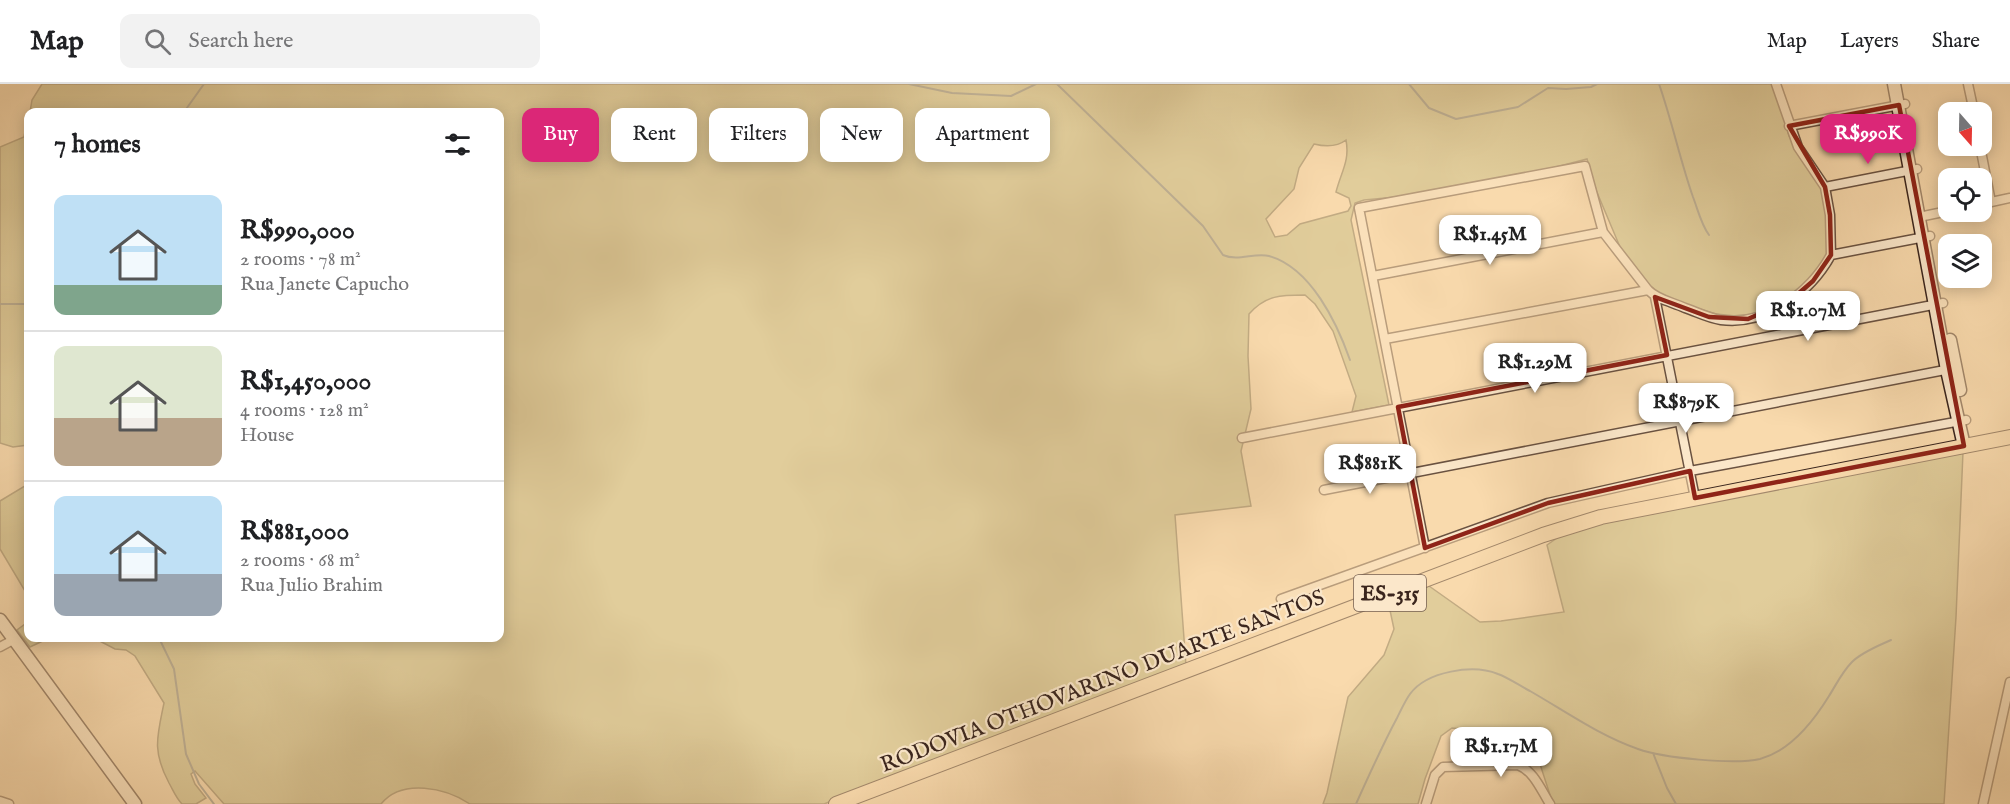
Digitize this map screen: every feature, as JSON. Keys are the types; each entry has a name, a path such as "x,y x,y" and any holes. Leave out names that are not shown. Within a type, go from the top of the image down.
{"main road":[{"name":"RODOVIA OTHOVARINO DUARTE SANTOS","path":"836,804 1543,536 1601,517 2010,437"}],"street":[{"path":"1425,548 1359,208 1586,166 1603,232 1655,297 1722,320 1748,319 1765,314 1791,300 1814,281 1831,255 1830,215 1825,187 1798,147 1776,84"},
{"path":"1894,84 1902,104"},
{"path":"1900,84 1922,216 1968,445"},
{"path":"1968,84 1972,102"},
{"path":"1789,126 1902,104"},
{"path":"1825,187 1914,170"},
{"path":"1992,202 2010,198"},
{"path":"1922,216 1938,212"},
{"path":"1373,276 1603,232"},
{"path":"1831,255 1926,236"},
{"path":"1385,339 1648,290"},
{"path":"1655,297 1695,498"},
{"path":"1242,438 1939,304"},
{"path":"1324,490 1952,369"},
{"path":"1281,599 1548,503 1690,471 1963,421"},
{"path":"0,620 135,804"},
{"path":"0,647 13,640"},
{"path":"1983,804 2010,682"},
{"path":"1426,804 1434,775 1443,767 1518,765 1529,771 1550,804"},
{"path":"0,801 9,804"}],"highlighted area":[{"path":"1899,105 1964,446 1695,498 1690,471 1548,503 1425,548 1398,407 1667,355 1655,297 1709,317 1748,319 1791,300 1813,281 1831,255 1830,215 1825,187 1789,126"}],"shaded area":[{"path":"42,84 1775,84 1789,136 1819,184 1826,200 1829,255 1806,285 1769,308 1746,317 1716,314 1664,298 1645,281 1620,247 1596,190 1587,159 1498,182 1355,203 1351,220 1389,405 1352,412 1356,396 1333,331 1315,304 1305,295 1274,297 1249,314 1248,356 1251,409 1241,451 1251,506 1175,515 1186,666 824,804 470,804 437,790 412,788 390,796 381,804 224,804 195,771 191,774 195,784 206,798 196,804 182,804 164,772 158,753 158,735 164,703 135,656 126,650 115,649 102,642 504,642 504,108 31,108 32,100","holes":["1346,140 1346,160 1336,192 1349,198 1351,206 1348,211 1300,224 1287,235 1275,237 1266,219 1294,189 1299,168 1314,144 1331,146"]},
{"path":"24,137 24,446 13,447 0,443 0,147"},
{"path":"1963,452 1956,617 1944,804 1555,804 1539,761 1520,738 1452,728 1441,736 1418,804 1323,804 1348,697 1384,655 1394,629 1388,601 1429,586 1480,622 1564,612 1547,545 1560,536 1600,524"},
{"path":"24,486 24,589 0,549 0,501"},
{"path":"24,625 24,639 17,630"},
{"path":"26,642 41,642 30,647"}],"waterway":[{"path":"187,108 204,84"},
{"path":"909,84 952,93 1011,96 1036,84"},
{"path":"1057,84 1203,226 1223,255 1235,258 1269,256 1284,262 1298,272 1310,284 1330,314 1350,360"},
{"path":"1409,84 1429,108 1456,119 1518,107 1548,88 1591,87 1597,84"},
{"path":"1659,84 1688,183 1709,235"},
{"path":"0,304 24,304"},
{"path":"1356,804 1408,697 1418,686 1439,675 1464,670 1488,671 1498,674 1596,730 1638,749 1699,760 1749,761 1771,755 1791,742 1816,716 1852,662 1865,652 1891,640"},
{"path":"161,642 174,669 186,754 199,784 214,804"},
{"path":"1653,753 1676,804"}]}
